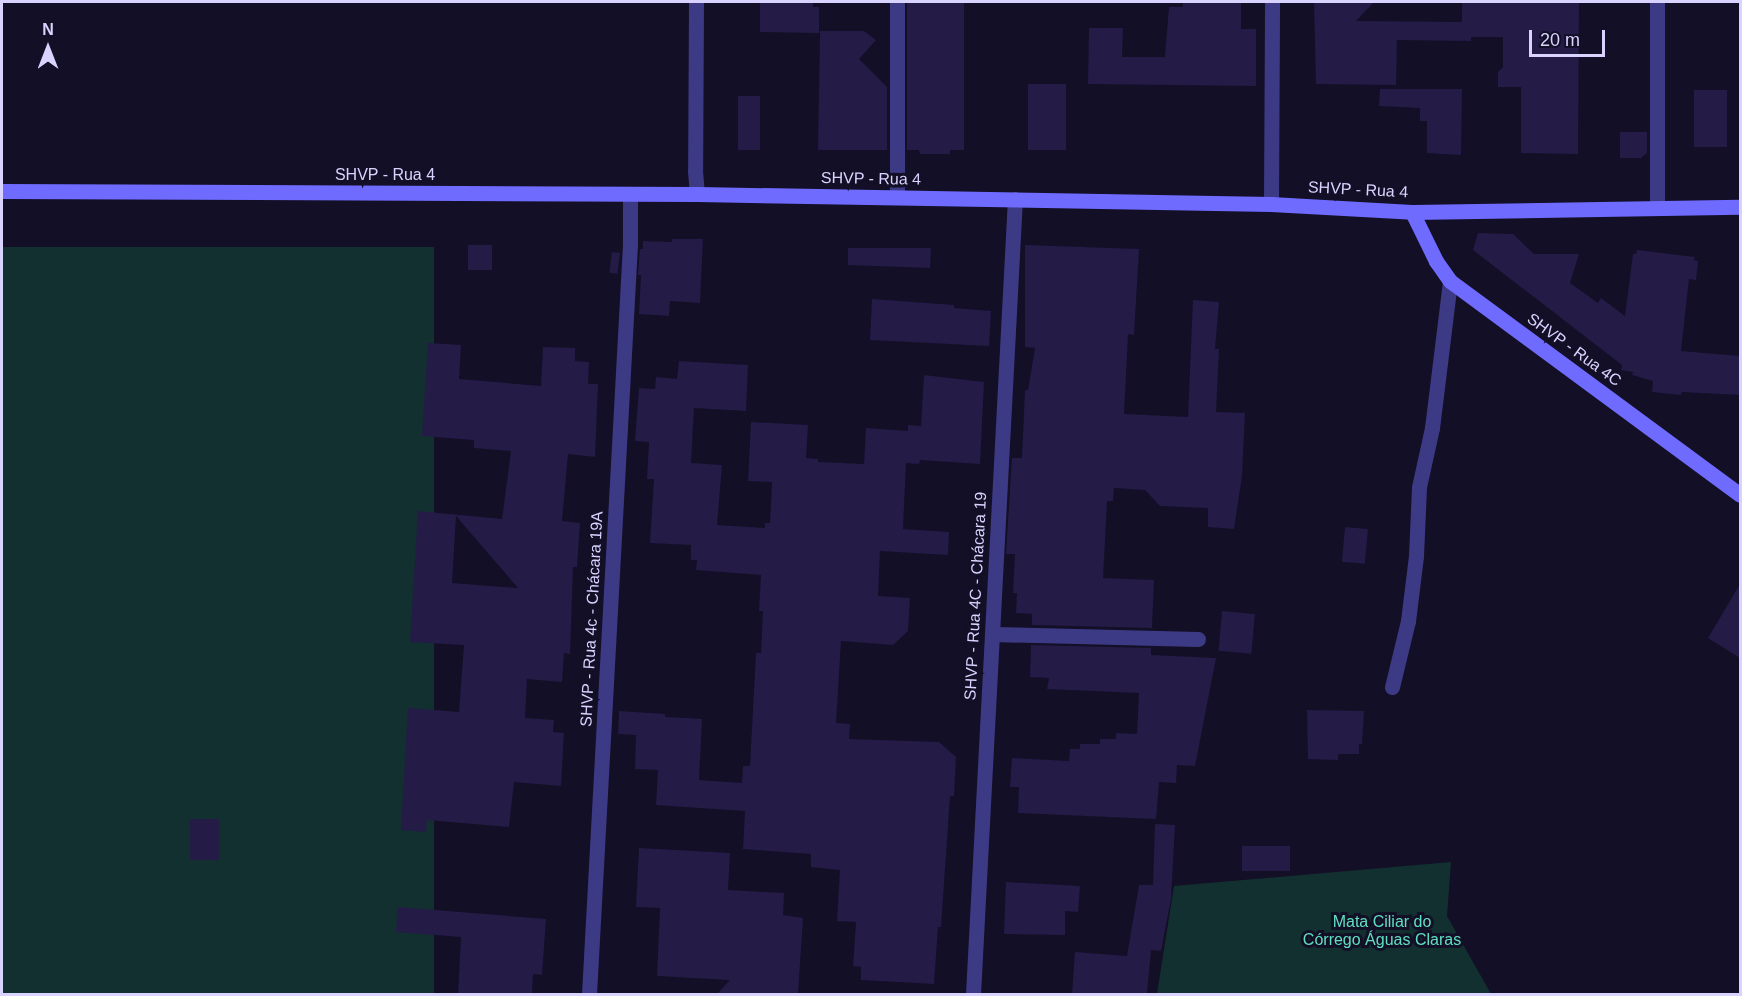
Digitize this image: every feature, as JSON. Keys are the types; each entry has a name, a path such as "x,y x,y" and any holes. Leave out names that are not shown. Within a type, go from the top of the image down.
{"street":[{"path":"696,2 694,171 697,194"},
{"path":"897,2 897,197"},
{"path":"1271,204 1272,2"},
{"path":"1657,206 1658,2"},
{"name":"SHVP - Rua 4","path":"2,191 697,194 1271,204 1412,212 1657,206 1740,207"},
{"name":"SHVP - Rua 4c - Chácara 19A","path":"589,994 630,245 630,194"},
{"name":"SHVP - Rua 4C - Chácara 19","path":"973,994 1015,199"},
{"name":"SHVP - Rua 4C","path":"1412,212 1436,261 1450,281 1740,495"},
{"path":"1392,687 1408,621 1416,555 1419,487 1432,428 1450,281"},
{"path":"992,634 1198,639"}],"green space":[{"path":"2,247 434,247 434,994 2,994"},
{"name":"Mata Ciliar do Córrego Águas Claras","path":"1451,862 1447,916 1491,994 1157,994 1174,886"}],"building":[{"path":"760,2 813,2 813,7 819,7 819,33 760,32"},
{"path":"907,2 964,2 964,150 950,150 950,154 920,154 919,150 907,150"},
{"path":"1183,2 1241,2 1241,29 1256,29 1256,86 1088,84 1089,28 1123,28 1122,57 1165,57 1169,7 1183,7"},
{"path":"1314,2 1374,2 1356,21 1462,22 1462,2 1579,2 1578,154 1521,153 1521,87 1498,87 1498,72 1503,67 1503,37 1471,37 1471,41 1397,40 1396,85 1316,84"},
{"path":"820,31 864,31 876,40 859,59 887,87 887,150 818,150"},
{"path":"1028,84 1066,84 1066,150 1028,150"},
{"path":"1380,89 1462,89 1461,155 1427,153 1427,121 1420,121 1420,108 1379,106"},
{"path":"1694,90 1727,90 1727,147 1694,147"},
{"path":"738,96 760,96 760,150 738,150"},
{"path":"1620,132 1647,132 1647,153 1641,158 1620,158"},
{"path":"1478,233 1513,234 1534,254 1579,254 1570,283 1598,303 1601,298 1625,316 1633,254 1636,254 1637,250 1695,257 1694,260 1698,261 1696,280 1689,279 1681,351 1740,356 1740,395 1682,392 1681,395 1652,392 1653,381 1632,375 1633,372 1621,370 1622,365 1473,250"},
{"path":"672,239 703,239 700,303 670,301 669,316 639,314 641,275 638,275 640,249 643,249 643,241 672,242"},
{"path":"468,245 492,245 492,270 468,270"},
{"path":"1025,245 1139,249 1134,335 1128,334 1124,414 1188,417 1193,300 1219,302 1215,349 1219,349 1216,412 1245,413 1242,476 1234,529 1208,527 1208,508 1160,506 1145,490 1114,488 1113,501 1107,501 1103,578 1154,580 1152,628 1032,625 1032,614 1016,613 1017,593 1013,593 1015,554 1006,554 1012,458 1022,458 1025,390 1028,390 1035,348 1025,347"},
{"path":"848,248 931,248 930,268 848,265"},
{"path":"612,252 620,253 617,274 609,273"},
{"path":"872,299 954,305 954,308 991,311 989,346 870,340"},
{"path":"428,343 461,345 459,379 541,386 543,347 575,348 575,361 589,362 588,384 598,384 595,457 568,454 562,521 580,523 577,567 573,567 570,654 564,653 562,682 527,679 525,718 554,720 553,732 564,733 561,786 514,782 509,827 427,820 426,832 401,830 408,708 459,712 464,645 410,642 418,511 502,519 511,451 474,448 474,440 422,436","holes":["456,516 518,588 452,583"]},
{"path":"679,361 748,365 746,411 694,408 691,463 722,465 717,525 765,528 765,523 770,523 772,482 748,481 751,422 808,425 806,458 818,459 818,462 864,464 866,428 908,431 908,425 921,426 924,375 984,382 980,464 920,460 919,464 906,463 903,529 949,532 948,555 880,551 878,596 910,598 908,631 893,645 841,641 836,723 850,724 849,739 939,742 956,757 954,796 950,796 941,927 938,927 934,984 861,980 861,967 853,966 856,922 837,921 840,870 811,867 811,854 743,849 745,811 656,805 658,770 635,769 636,735 618,734 619,711 702,719 699,780 742,783 743,766 750,766 756,653 761,653 763,611 759,611 761,575 696,570 697,560 691,560 691,545 650,543 654,479 647,479 649,442 635,441 639,388 655,389 656,377 677,379"},
{"path":"1345,527 1368,529 1365,564 1342,562"},
{"path":"1740,584 1740,658 1708,638"},
{"path":"1222,611 1255,614 1251,654 1219,651"},
{"path":"1031,645 1151,648 1151,655 1216,658 1195,766 1177,765 1176,783 1159,782 1156,819 1018,813 1019,787 1010,787 1012,758 1069,761 1070,749 1080,749 1080,744 1100,744 1100,739 1116,739 1116,733 1137,734 1139,693 1047,689 1049,678 1030,677"},
{"path":"1307,710 1364,711 1362,744 1359,744 1359,754 1338,754 1338,760 1308,759"},
{"path":"190,819 219,819 219,860 190,860"},
{"path":"1155,824 1175,825 1171,899 1161,951 1151,950 1147,994 1072,994 1075,952 1127,956 1139,885 1153,885"},
{"path":"1242,846 1290,846 1290,871 1242,871"},
{"path":"639,848 730,853 728,890 784,893 783,915 803,918 798,994 717,994 730,980 657,976 660,908 636,907"},
{"path":"1006,882 1080,886 1078,912 1065,911 1065,935 1004,934"},
{"path":"398,907 546,919 542,975 533,974 532,994 458,994 461,937 396,932"}]}
